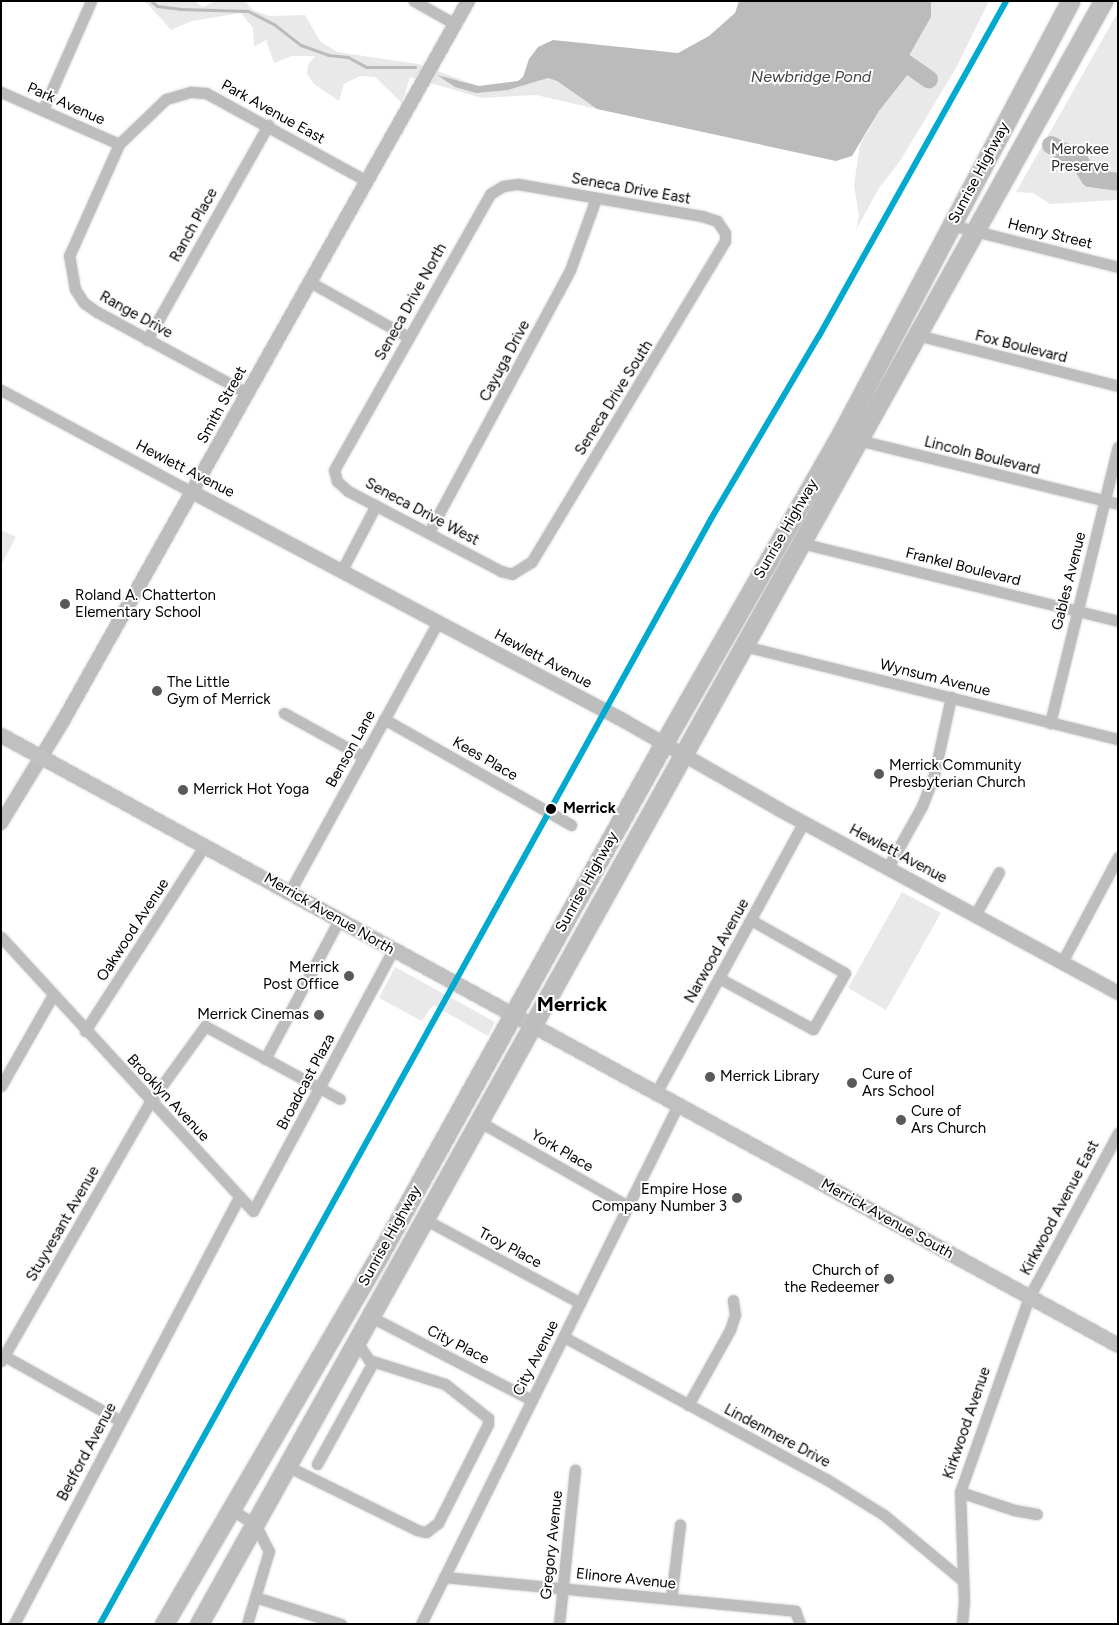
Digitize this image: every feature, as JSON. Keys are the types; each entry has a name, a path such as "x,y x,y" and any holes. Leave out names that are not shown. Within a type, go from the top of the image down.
{"highway":[{"name":"Sunrise Highway","path":"164,1624 380,1254 664,743 841,434 1070,1"},
{"name":"Sunrise Highway","path":"198,1624 534,1027 683,755 1103,1"}],"main road":[{"name":"Merrick Avenue North","path":"1,735 340,918 393,950 656,1093"},
{"name":"Merrick Avenue South","path":"656,1093 1118,1345"}],"street":[{"path":"43,110 91,1"},
{"path":"414,1 455,24"},
{"name":"Smith Street","path":"1,823 192,492 468,1"},
{"name":"Park Avenue","path":"1,92 119,144"},
{"name":"Park Avenue East","path":"119,144 166,99 191,92 218,97 367,181"},
{"name":"Ranch Place","path":"147,340 268,125"},
{"name":"Range Drive","path":"119,144 74,239 69,256 70,274 84,303 147,340 247,393"},
{"name":"Seneca Drive East","path":"518,184 702,216 717,221 725,232 725,241"},
{"name":"Seneca Drive North","path":"344,452 490,194 503,186 518,184"},
{"name":"Cayuga Drive","path":"429,532 570,270 596,198"},
{"name":"Henry Street","path":"951,226 1118,267"},
{"name":"Seneca Drive South","path":"524,569 725,241"},
{"path":"310,282 408,337"},
{"name":"Fox Boulevard","path":"917,336 1118,386"},
{"name":"Hewlett Avenue","path":"1,390 664,743 804,822 1118,993"},
{"name":"Lincoln Boulevard","path":"841,434 1118,504"},
{"name":"Gables Avenue","path":"1050,723 1118,447"},
{"name":"Seneca Drive West","path":"344,452 334,470 337,481 348,491 501,571 512,574 524,569"},
{"path":"342,570 376,505"},
{"name":"Frankel Boulevard","path":"801,543 1118,621"},
{"name":"Benson Lane","path":"290,891 438,622"},
{"name":"Wynsum Avenue","path":"744,646 1118,739"},
{"path":"888,868 922,806 934,775 951,697"},
{"path":"284,713 364,757"},
{"name":"Kees Place","path":"384,719 571,825"},
{"name":"Narwood Avenue","path":"656,1093 804,822"},
{"name":"Oakwood Avenue","path":"85,1031 205,845"},
{"path":"1062,962 1118,858"},
{"path":"976,915 999,872"},
{"path":"340,918 265,1059 318,1089 340,1099"},
{"path":"719,978 814,1029 845,973 751,920"},
{"name":"Brooklyn Avenue","path":"1,937 85,1031 239,1197"},
{"name":"Broadcast Plaza","path":"239,1197 253,1211 393,950"},
{"path":"1,1086 53,995"},
{"name":"Stuyvesant Avenue","path":"2,1356 150,1102 204,1026 265,1059"},
{"name":"City Avenue","path":"421,1624 678,1105"},
{"name":"York Place","path":"480,1122 628,1206"},
{"name":"Kirkwood Avenue East","path":"1030,1297 1118,1133"},
{"name":"Bedford Avenue","path":"14,1624 239,1197"},
{"name":"Troy Place","path":"426,1220 580,1303"},
{"name":"Kirkwood Avenue","path":"962,1624 960,1492 1030,1297"},
{"path":"688,1405 730,1330 735,1316 733,1300"},
{"name":"City Place","path":"371,1317 532,1400"},
{"name":"Lindenmere Drive","path":"564,1337 826,1479 884,1515 962,1580"},
{"path":"287,1466 417,1530 426,1532 433,1530 488,1424 488,1418 445,1384 373,1362 357,1342"},
{"path":"2,1356 120,1420"},
{"path":"317,1464 373,1362"},
{"name":"Gregory Avenue","path":"559,1624 575,1470"},
{"path":"960,1492 1014,1510 1037,1514"},
{"path":"230,1509 255,1524 269,1551 247,1624"},
{"path":"671,1599 680,1525"},
{"name":"Elinore Avenue","path":"444,1577 795,1611 801,1621"},
{"path":"255,1597 341,1624"}],"green space":[{"path":"145,1 194,1 203,7 216,1 245,1 253,10 269,16 305,15 320,41 337,52 418,64 479,86 458,80 455,87 508,90 548,78 557,81 597,109 536,95 482,98 410,77 402,103 375,77 360,76 344,84 339,101 314,84 307,74 308,65 315,56 292,56 274,63 266,40 254,47 253,28 241,13 192,21 171,30"},
{"path":"931,1 989,1 956,68 900,161 879,188 856,230 859,216 854,185 860,145 879,111 913,68 906,61 931,17"},
{"name":"Merokee Preserve","path":"1118,12 1118,200 1050,204 1033,193 1016,192"},
{"path":"1,530 16,537 1,565"},
{"path":"902,892 941,913 886,1010 848,988"},
{"path":"395,967 495,1022 488,1036 433,1005 422,1021 379,998"}],"water":[{"name":"Newbridge Pond","path":"739,1 931,1 931,17 906,61 913,68 879,111 852,156 836,161 597,109 557,81 548,78 508,90 476,93 455,87 437,75 479,86 518,81 523,77 529,59 538,47 553,40 678,53 709,36 735,13"}],"waterway":[{"path":"151,1 157,6 180,9 248,11 275,25 301,45 328,55 348,57 366,67 415,67"},
{"path":"897,57 929,79"},
{"path":"1051,145 1079,160 1090,178 1118,182"}],"transit line":[{"path":"100,1624 711,519 819,336 1006,1"}],"place":[{"name":"Roland A. Chatterton Elementary School","path":"65,604"},
{"name":"The Little Gym of Merrick","path":"157,691"},
{"name":"Merrick Community Presbyterian Church","path":"879,774"},
{"name":"Merrick Hot Yoga","path":"183,790"},
{"name":"Merrick","path":"551,809"},
{"name":"Merrick Post Office","path":"349,976"},
{"name":"Merrick Cinemas","path":"319,1015"},
{"name":"Merrick Library","path":"710,1077"},
{"name":"Cure of Ars School","path":"852,1083"},
{"name":"Cure of Ars Church","path":"901,1120"},
{"name":"Empire Hose Company Number 3","path":"737,1198"},
{"name":"Church of the Redeemer","path":"889,1279"}],"district":[{"name":"Merrick","path":"572,1004"}]}
